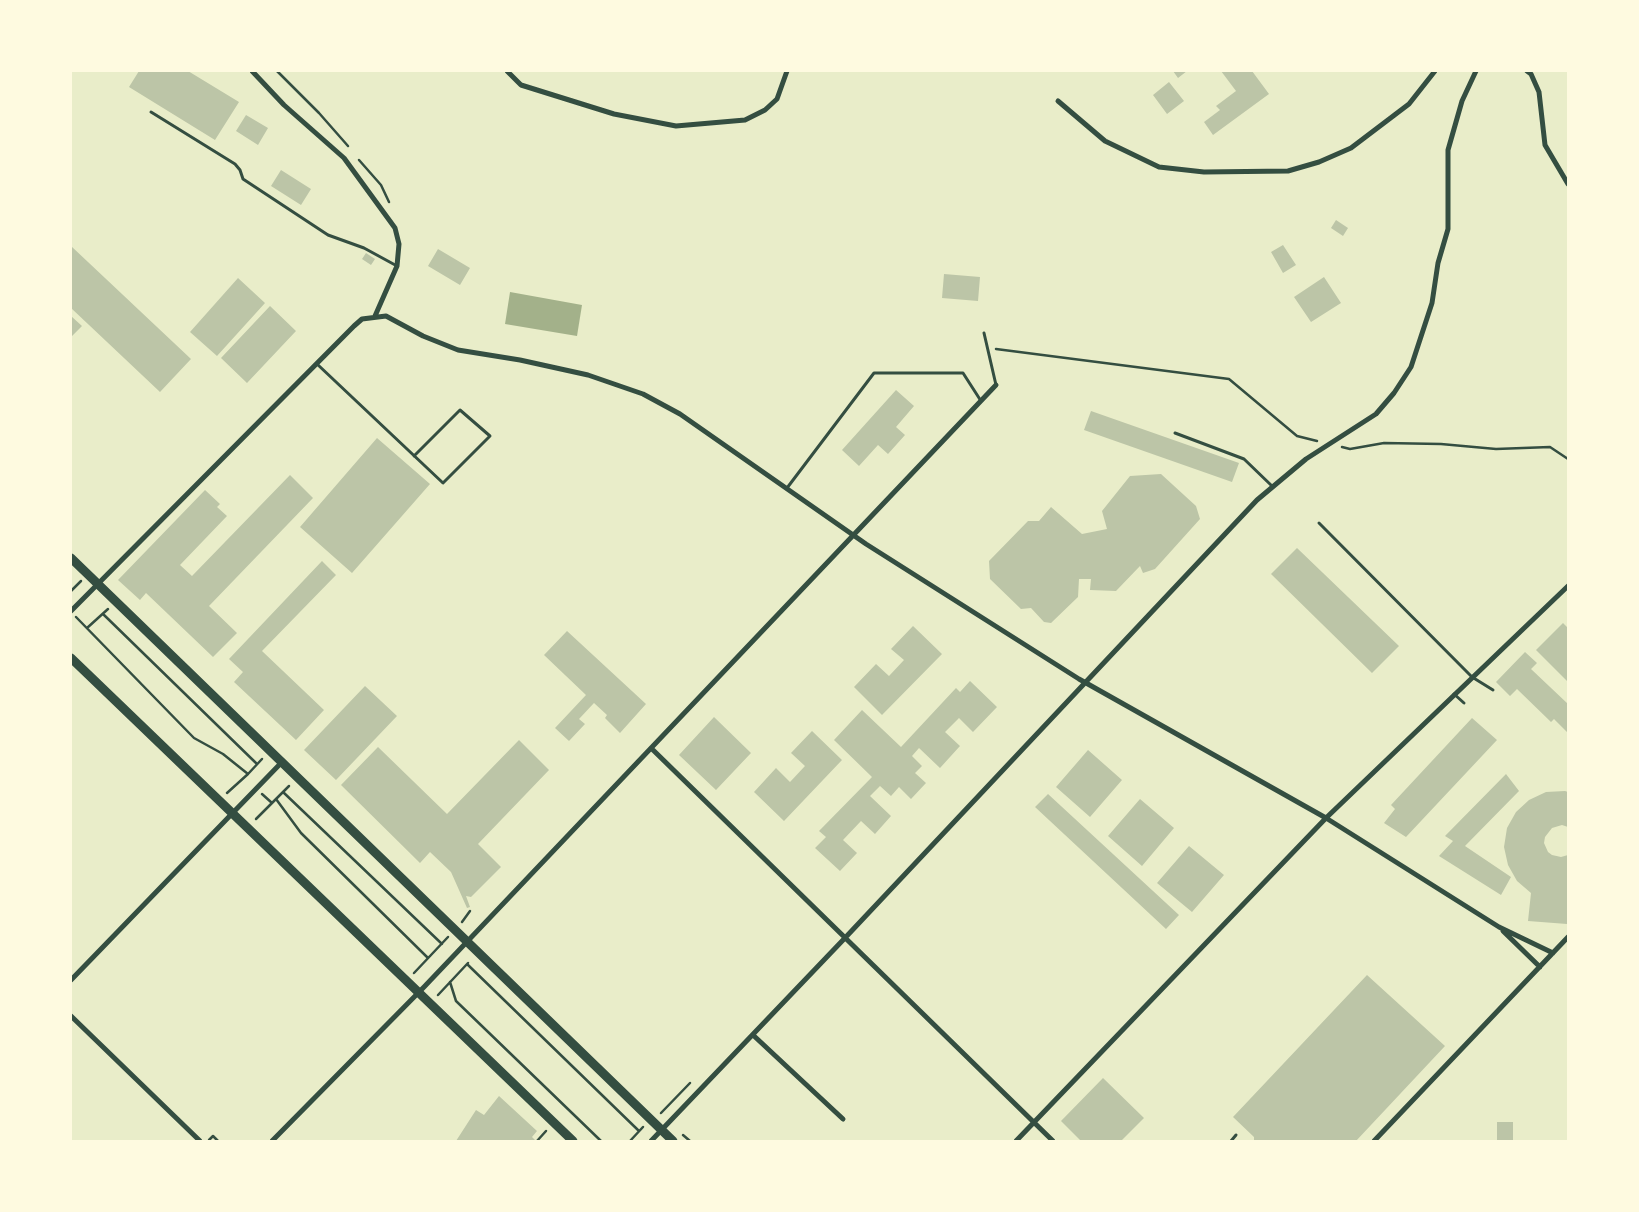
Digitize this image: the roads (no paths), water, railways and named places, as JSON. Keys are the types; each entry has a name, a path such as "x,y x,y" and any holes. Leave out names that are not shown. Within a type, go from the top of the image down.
{"main road":[{"path":"71,558 672,1141"},
{"path":"71,658 573,1141"}],"street":[{"path":"252,71 284,105 344,158 365,184 395,228 399,244 397,266 375,316"},
{"path":"507,71 521,85 614,114 676,126 745,120 765,110 778,99 787,71"},
{"path":"1058,101 1105,141 1159,167 1204,172 1288,171 1319,162 1351,148 1409,104 1435,71"},
{"path":"651,1141 844,940 1272,486 1306,459 1354,430 1376,414 1394,393 1411,367 1432,303 1438,263 1448,229 1448,150 1462,101 1476,71"},
{"path":"1528,71 1539,92 1545,145 1568,184"},
{"path":"71,612 362,319 386,316 423,336 458,350 520,360 588,375 643,394 680,414 853,535 1085,683 1326,818 1499,927 1553,953"},
{"path":"272,1141 467,942 996,385"},
{"path":"1016,1141 1326,818 1454,693 1568,586"},
{"path":"651,748 844,940 1052,1141"},
{"path":"71,980 282,762"},
{"path":"1499,927 1540,967"},
{"path":"1374,1141 1568,937"},
{"path":"71,1016 200,1141"},
{"path":"752,1036 843,1120"}],"lane":[{"path":"151,112 235,164 240,170 243,179 328,235 364,248 397,266"},
{"path":"984,333 996,385"},
{"path":"317,364 414,456 443,483 490,436 460,410 414,456"},
{"path":"787,488 874,373 962,373 981,401"},
{"path":"1175,433 1244,459 1272,486"},
{"path":"1319,523 1472,677 1493,690"},
{"path":"1454,693 1464,703"},
{"path":"1231,1141 1236,1136"}]}
